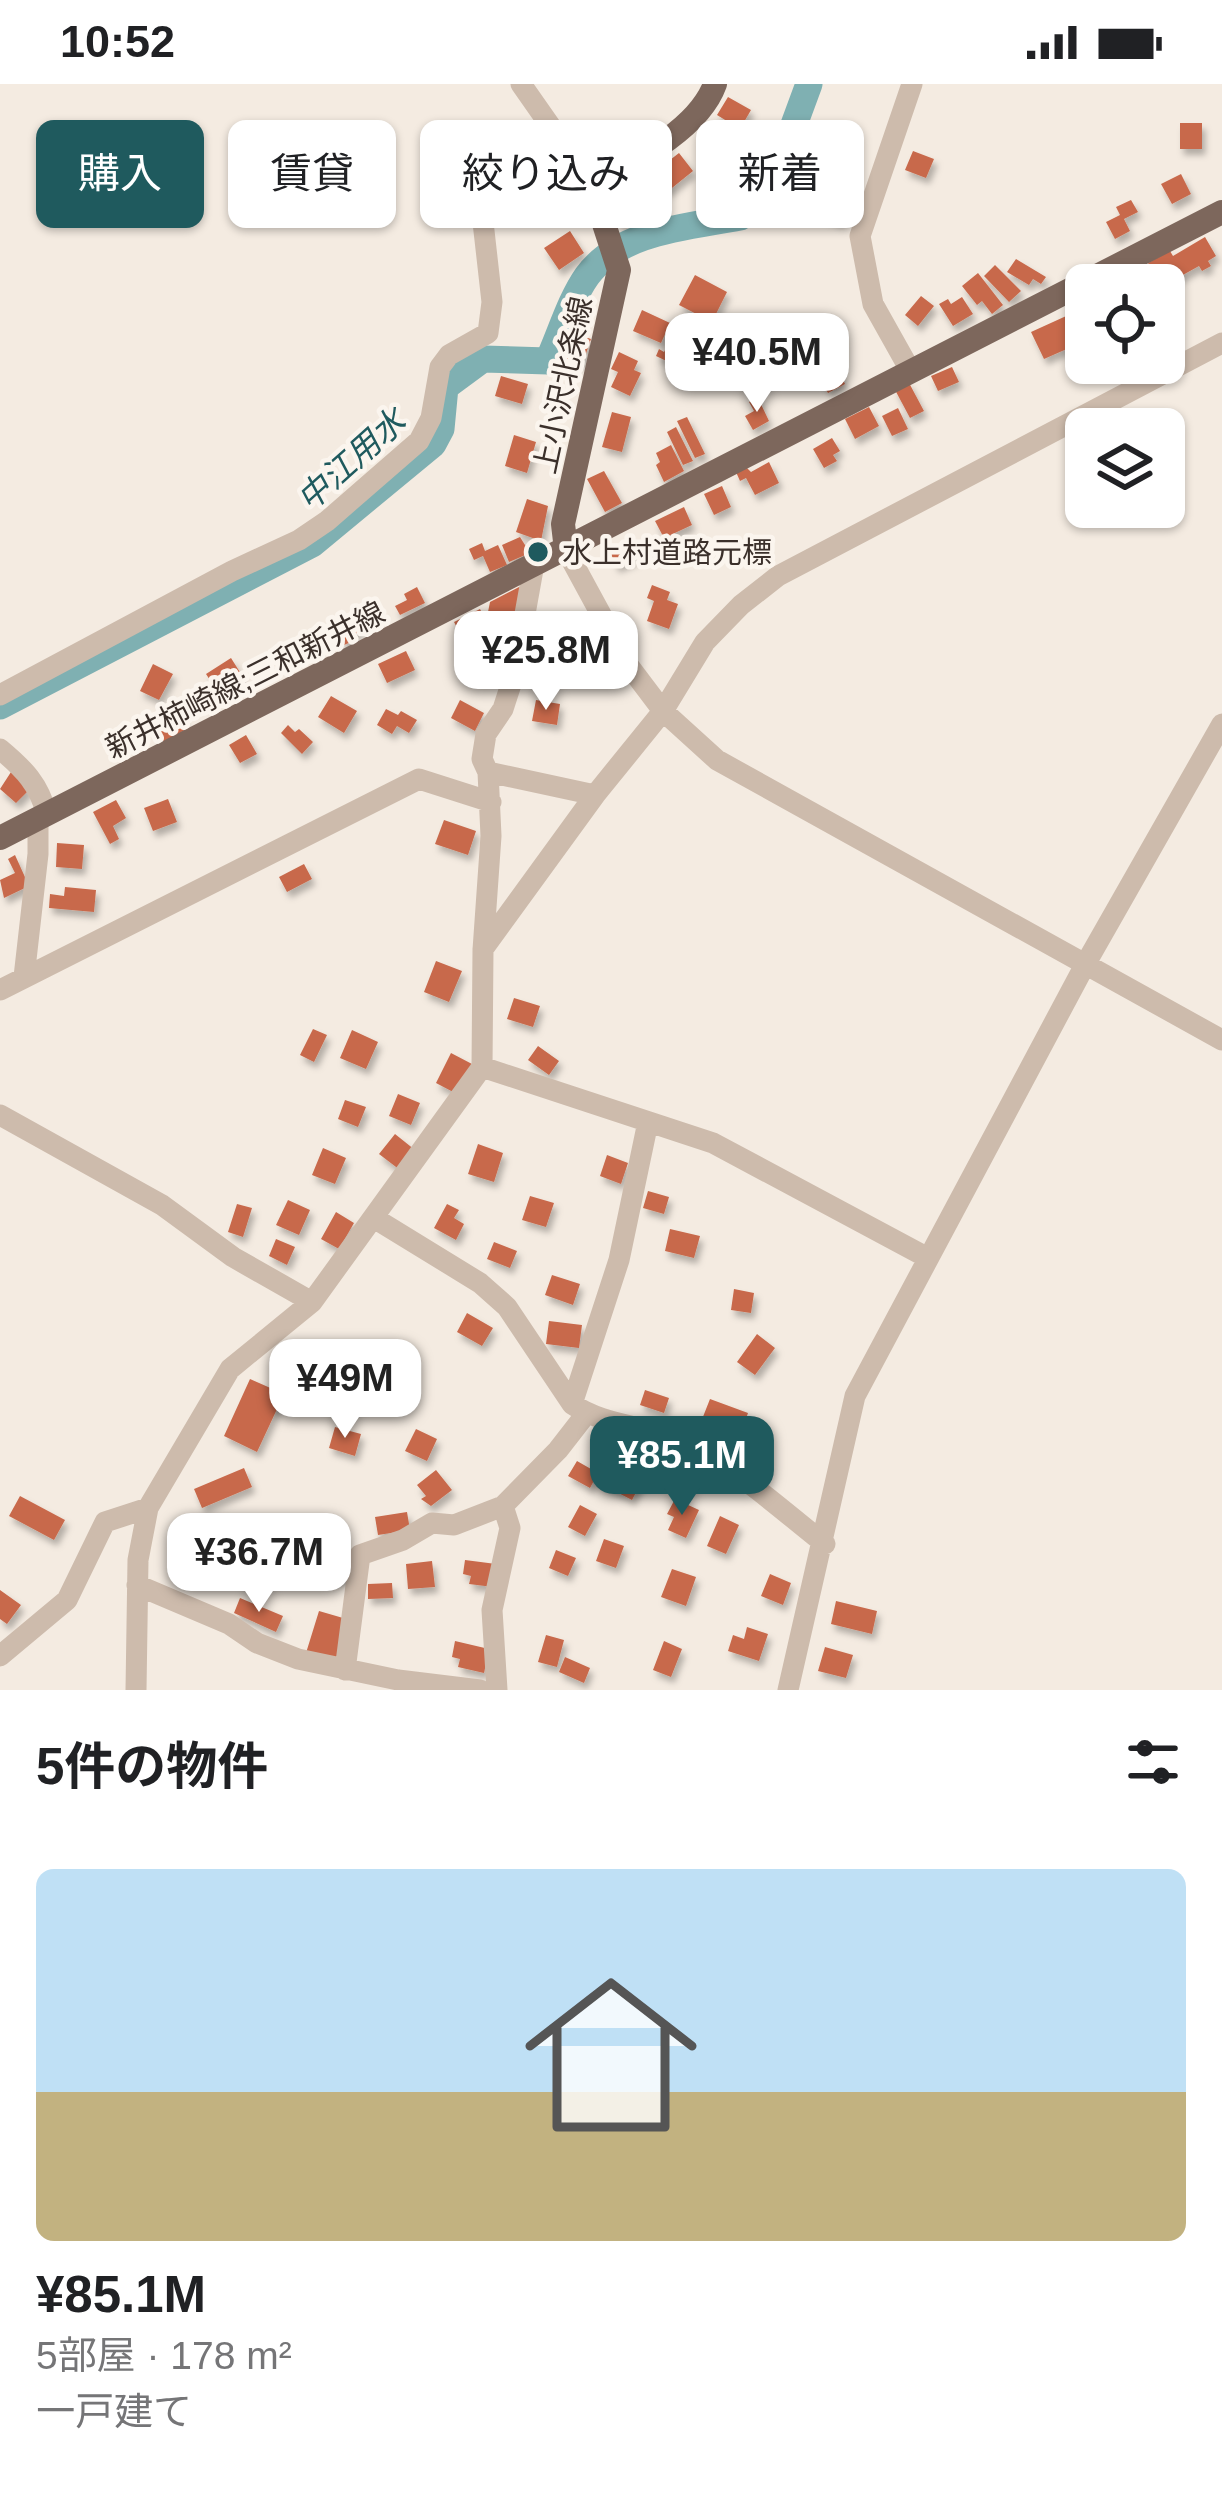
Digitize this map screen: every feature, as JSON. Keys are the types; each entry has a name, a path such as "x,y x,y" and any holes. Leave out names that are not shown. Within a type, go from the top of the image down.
{"main road":[{"path":"672,133 710,98 715,84"},
{"name":"新井柿崎線;三和新井線","path":"0,838 910,370 1220,218"},
{"name":"上小沢北条線","path":"566,550 563,524 619,270 604,228"}],"street":[{"path":"520,84 543,120"},
{"path":"910,370 873,304 860,236 912,84"},
{"path":"0,695 299,540 419,441 431,418 440,367 449,355 488,333 491,302 485,228"},
{"path":"483,950 663,710 705,642 741,605 778,576 1222,343"},
{"path":"566,550 629,666 663,710 718,760 1222,1040"},
{"path":"136,1690 137,1585 148,1508 230,1369 312,1302 482,1067 490,802 482,759 486,734 503,709 514,675 534,564"},
{"path":"788,1690 856,1396 1086,963 1222,724"},
{"path":"0,749 40,791 42,817 24,977"},
{"path":"488,772 595,795"},
{"path":"0,990 419,778 490,802"},
{"path":"482,1067 713,1143 928,1258"},
{"path":"0,1115 162,1205 233,1257 312,1302"},
{"path":"345,1670 360,1555 403,1540 432,1523 454,1525 503,1506 558,1450 579,1409 619,1260 648,1122"},
{"path":"374,1218 480,1283 507,1307 579,1409 686,1443 825,1544"},
{"path":"497,1690 493,1610 510,1528 503,1506"},
{"path":"0,1656 67,1600 105,1522 148,1508"},
{"path":"137,1585 298,1659 480,1690"}],"building":[{"path":"728,97 751,110 745,120 717,115"},
{"path":"1180,123 1202,123 1202,149 1180,149"},
{"path":"913,151 934,159 926,178 905,170"},
{"path":"679,153 693,171 672,188 672,158"},
{"path":"1181,174 1191,194 1172,204 1161,184"},
{"path":"1131,200 1138,212 1124,219 1130,231 1115,239 1106,222 1120,215 1116,207"},
{"path":"570,231 584,253 559,270 544,248"},
{"path":"1205,237 1216,256 1208,261 1211,266 1185,274 1185,264 1148,263 1170,251 1173,256"},
{"path":"1016,259 1046,277 1041,284 1033,279 1029,285 1007,272"},
{"path":"995,265 1021,291 1009,302 984,276"},
{"path":"978,273 1003,305 992,314 982,301 977,305 962,286"},
{"path":"695,275 727,292 712,322 679,305"},
{"path":"921,296 934,306 918,326 905,315"},
{"path":"962,297 973,314 953,326 939,304"},
{"path":"642,310 670,323 661,343 633,331"},
{"path":"1065,317 1065,350 1044,359 1031,332"},
{"path":"571,332 591,339 582,365 562,359"},
{"path":"669,342 688,352 681,368 656,356"},
{"path":"619,352 638,361 634,370 641,373 630,396 611,387 618,372 611,369"},
{"path":"833,360 845,384 828,393 815,370"},
{"path":"952,367 959,382 938,391 931,376"},
{"path":"501,376 528,384 522,404 495,396"},
{"path":"908,381 924,411 910,418 894,388"},
{"path":"758,398 769,421 753,430 745,416 754,411 749,402"},
{"path":"869,407 879,426 855,439 845,419"},
{"path":"898,408 908,429 892,436 882,416"},
{"path":"612,412 631,417 622,452 602,447"},
{"path":"687,417 705,454 695,458 677,421"},
{"path":"676,427 693,461 683,465 667,432"},
{"path":"514,435 536,442 527,473 505,466"},
{"path":"832,438 840,451 833,455 837,461 824,468 813,449"},
{"path":"671,445 684,471 664,482 656,453"},
{"path":"769,462 779,483 755,495 746,478 740,481 736,472 746,467 751,472"},
{"path":"604,471 622,503 605,512 587,479"},
{"path":"722,486 731,507 714,515 704,494"},
{"path":"527,499 548,506 541,541 516,532"},
{"path":"684,507 692,525 664,538 655,521"},
{"path":"520,537 530,553 509,562 502,545"},
{"path":"628,541 635,559 616,567 609,548"},
{"path":"482,543 485,551 498,545 507,565 490,572 483,556 474,560 469,549"},
{"path":"652,585 670,592 667,600 678,604 669,629 647,621 654,601 647,598"},
{"path":"417,587 425,603 400,615 395,606"},
{"path":"519,587 527,590 520,619 488,612 490,602"},
{"path":"480,609 492,633 467,646 454,622"},
{"path":"357,610 366,628 344,645 333,622"},
{"path":"540,629 562,635 553,664 531,658"},
{"path":"406,651 415,670 387,683 378,664"},
{"path":"231,658 243,677 218,692 206,674"},
{"path":"153,664 173,674 159,700 140,691"},
{"path":"331,696 357,711 344,733 318,717"},
{"path":"460,700 484,713 475,731 451,718"},
{"path":"536,700 560,704 557,725 532,721"},
{"path":"386,709 417,720 409,733 397,726 392,734 377,725"},
{"path":"178,711 188,728 164,742 154,726"},
{"path":"288,725 313,742 302,754 281,733"},
{"path":"246,735 257,754 240,763 229,745"},
{"path":"11,772 30,789 16,803 0,789"},
{"path":"168,799 177,822 153,831 144,808"},
{"path":"116,800 126,818 113,826 119,839 110,844 93,812"},
{"path":"444,820 476,831 468,855 435,844"},
{"path":"57,843 84,845 82,869 56,867"},
{"path":"15,855 29,886 4,898 0,880 15,873 8,859"},
{"path":"304,864 312,879 287,892 279,877"},
{"path":"65,887 96,890 94,912 49,908 50,894 64,896"},
{"path":"436,961 462,971 449,1002 424,992"},
{"path":"514,998 540,1006 533,1027 507,1019"},
{"path":"313,1029 327,1035 314,1062 300,1055"},
{"path":"352,1030 378,1042 366,1069 340,1058"},
{"path":"538,1046 559,1061 549,1075 528,1060"},
{"path":"451,1053 472,1064 457,1094 436,1083"},
{"path":"398,1094 420,1103 411,1125 389,1116"},
{"path":"345,1100 366,1107 358,1127 338,1119"},
{"path":"395,1134 415,1150 400,1170 379,1154"},
{"path":"478,1144 503,1153 494,1182 468,1174"},
{"path":"323,1148 346,1158 335,1184 312,1175"},
{"path":"607,1155 628,1163 621,1184 600,1176"},
{"path":"648,1191 669,1197 664,1214 643,1208"},
{"path":"530,1196 554,1203 546,1227 522,1220"},
{"path":"288,1200 310,1210 299,1235 276,1225"},
{"path":"237,1204 252,1208 243,1237 228,1232"},
{"path":"447,1204 459,1210 454,1218 464,1224 456,1240 434,1228"},
{"path":"336,1212 354,1223 339,1249 321,1239"},
{"path":"670,1229 700,1236 694,1258 665,1251"},
{"path":"276,1239 295,1247 287,1265 269,1256"},
{"path":"494,1242 517,1251 510,1268 487,1259"},
{"path":"552,1275 580,1284 573,1305 545,1295"},
{"path":"734,1289 754,1293 751,1313 731,1310"},
{"path":"467,1313 493,1328 482,1346 457,1332"},
{"path":"549,1321 582,1325 579,1348 546,1344"},
{"path":"757,1334 775,1348 755,1375 737,1362"},
{"path":"250,1379 284,1394 257,1452 224,1436"},
{"path":"645,1390 669,1398 664,1413 640,1405"},
{"path":"710,1399 748,1413 741,1433 723,1426 718,1439 697,1432"},
{"path":"335,1427 361,1434 355,1456 329,1448"},
{"path":"416,1429 437,1439 427,1461 405,1451"},
{"path":"617,1444 652,1462 632,1500 597,1482"},
{"path":"679,1455 702,1467 690,1489 667,1476"},
{"path":"577,1461 598,1473 590,1488 568,1476"},
{"path":"244,1468 252,1487 202,1508 194,1489"},
{"path":"436,1470 452,1490 431,1506 421,1499 426,1496 417,1485"},
{"path":"20,1496 65,1520 54,1540 9,1516"},
{"path":"675,1499 699,1510 686,1538 668,1530 674,1517 667,1514"},
{"path":"580,1505 597,1514 585,1536 568,1527"},
{"path":"407,1512 410,1530 378,1535 375,1517"},
{"path":"720,1516 739,1525 726,1554 707,1546"},
{"path":"604,1539 624,1546 616,1568 596,1561"},
{"path":"556,1550 576,1558 568,1576 549,1568"},
{"path":"345,1557 347,1578 323,1580 321,1560"},
{"path":"465,1560 496,1564 493,1587 469,1584 471,1576 463,1574"},
{"path":"432,1561 435,1587 408,1589 406,1564"},
{"path":"672,1569 696,1577 686,1606 661,1597"},
{"path":"770,1574 791,1583 783,1605 761,1596"},
{"path":"392,1583 393,1598 368,1599 368,1584"},
{"path":"0,1590 21,1605 7,1624 0,1619"},
{"path":"240,1598 283,1616 276,1632 234,1613"},
{"path":"836,1601 877,1611 872,1634 831,1624"},
{"path":"319,1611 343,1618 337,1662 306,1653"},
{"path":"747,1627 768,1634 759,1661 728,1651 733,1635 744,1639"},
{"path":"546,1635 564,1640 557,1667 538,1662"},
{"path":"455,1641 489,1649 484,1673 458,1667 460,1659 452,1657"},
{"path":"664,1641 682,1649 671,1677 653,1670"},
{"path":"825,1647 853,1655 846,1678 818,1671"},
{"path":"565,1657 590,1668 584,1683 559,1672"}],"waterway":[{"name":"中江用水","path":"0,706 312,544 433,444 441,429 445,387 483,359 548,361 581,285 618,249 657,233 740,217 781,160 809,84"}],"place":[{"name":"水上村道路元標","path":"538,552"}]}
